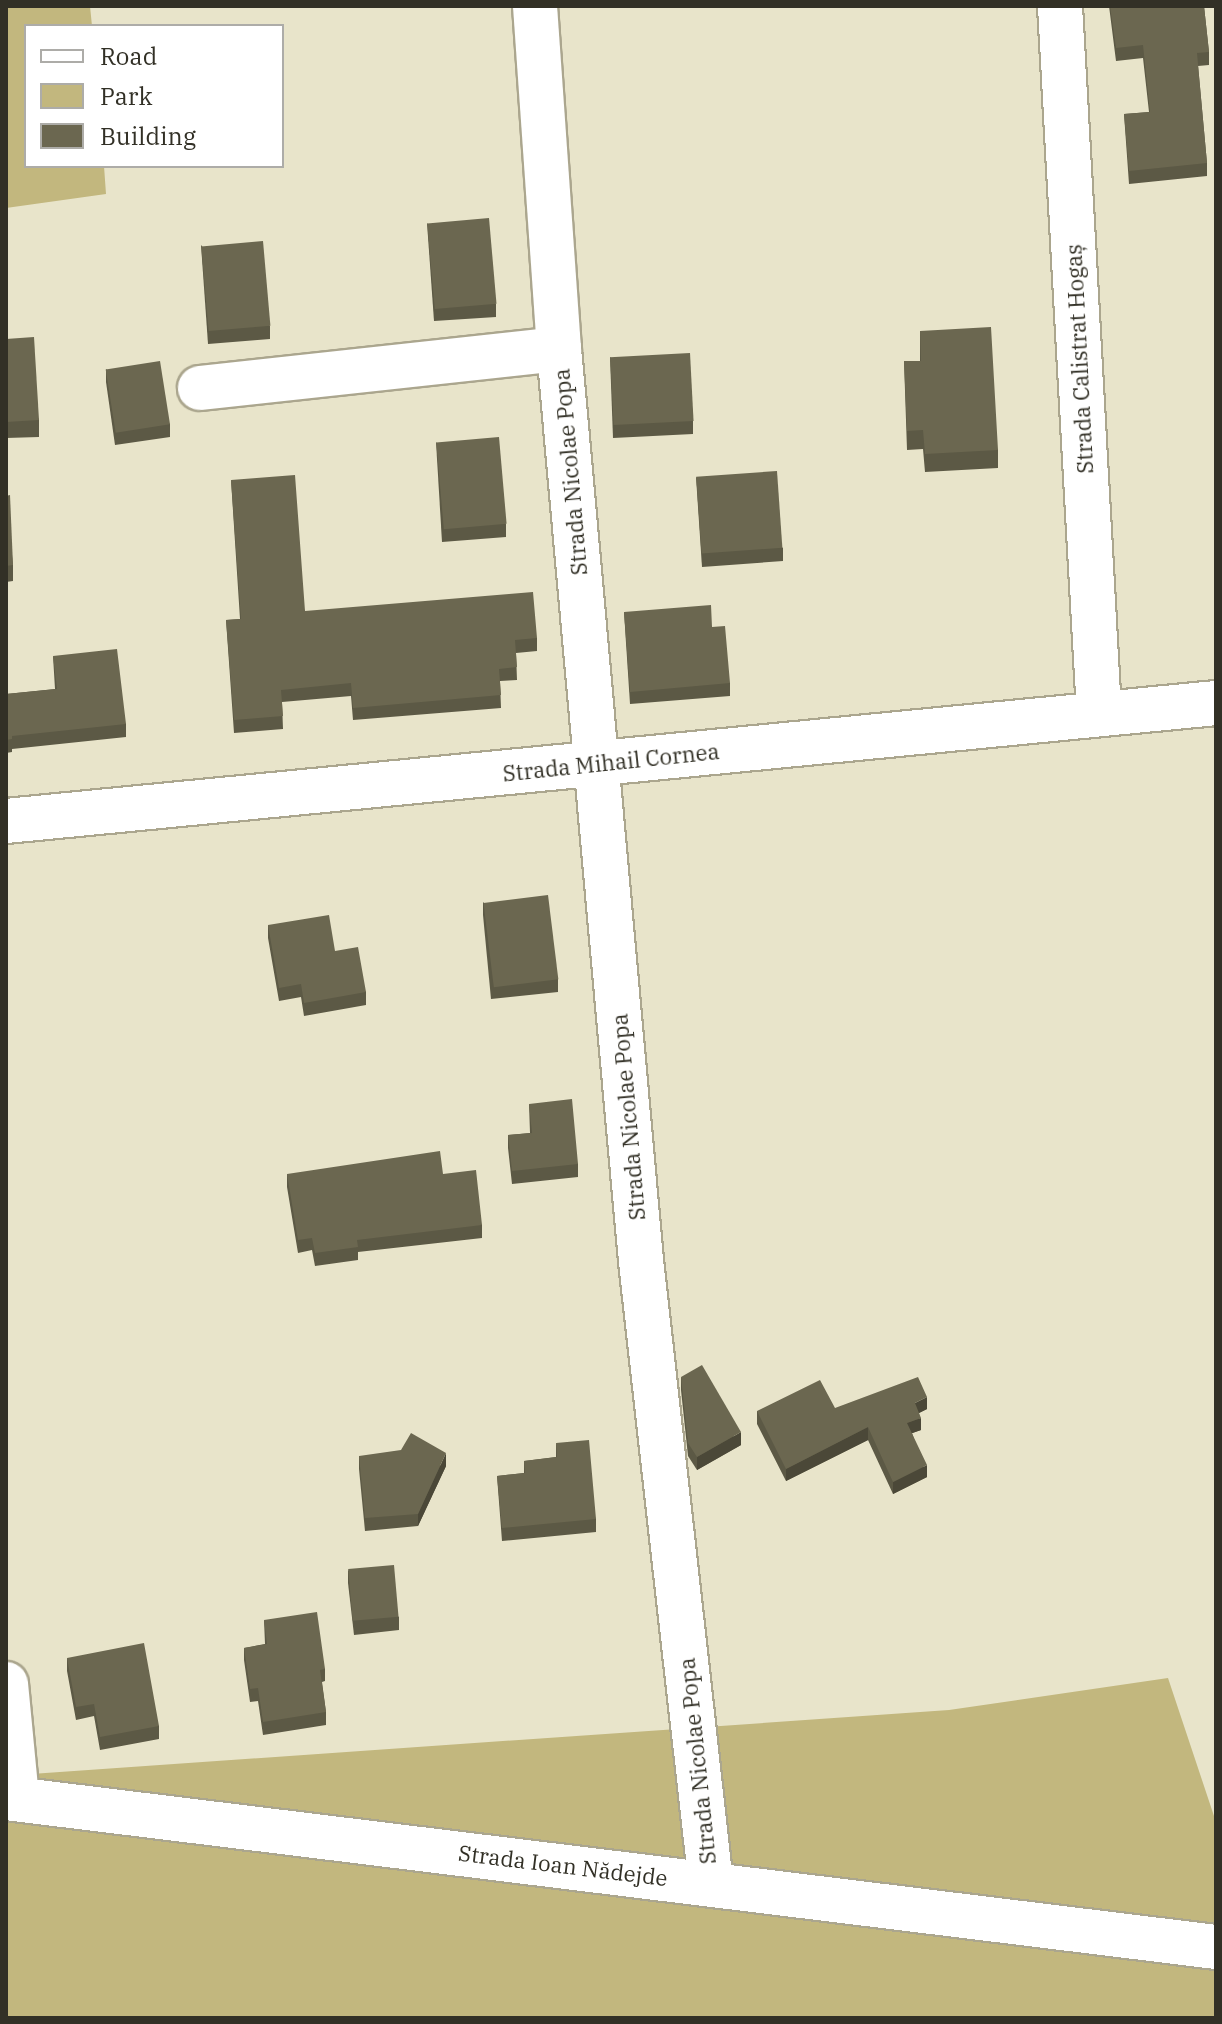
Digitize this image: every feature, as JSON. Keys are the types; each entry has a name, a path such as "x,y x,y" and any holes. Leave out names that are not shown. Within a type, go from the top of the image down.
{"street":[{"name":"Strada Nicolae Popa","path":"535,6 559,349 641,1261 711,1884"},
{"name":"Strada Calistrat Hogaș","path":"1060,6 1099,713"},
{"name":"Strada Nicolae Popa","path":"200,388 559,349"},
{"name":"Strada Mihail Cornea","path":"6,821 1216,703"},
{"path":"6,1684 12,1798"},
{"name":"Strada Ioan Nădejde","path":"12,1798 1216,1947"}],"green space":[{"path":"6,6 90,6 92,24 24,24 24,168 104,168 106,194 6,208"},
{"path":"1168,1678 1216,1822 1216,2018 6,2018 6,1765 17,1775 949,1710"}],"building":[{"path":"1110,6 1204,6 1209,52 1197,53 1207,163 1129,171 1124,114 1150,112 1143,45 1116,48"},
{"path":"489,218 496,304 435,309 427,223"},
{"path":"263,241 270,326 209,331 201,246"},
{"path":"991,327 998,450 925,454 923,430 907,431 904,361 921,361 920,331"},
{"path":"34,337 39,420 6,422 6,339"},
{"path":"690,353 694,421 614,425 610,357"},
{"path":"160,361 170,424 116,433 106,370"},
{"path":"499,437 507,524 444,529 436,442"},
{"path":"777,471 782,548 702,553 696,477"},
{"path":"295,475 305,611 533,592 537,638 515,640 517,667 499,669 501,695 353,708 351,683 281,690 283,716 234,720 226,620 241,619 231,480"},
{"path":"10,495 13,565 6,566 6,496"},
{"path":"711,605 712,627 725,626 730,683 630,692 624,612"},
{"path":"117,649 126,724 12,736 12,739 6,740 6,694 57,689 53,656"},
{"path":"548,895 558,979 494,987 483,903"},
{"path":"329,915 335,951 358,947 366,992 304,1003 301,984 279,988 268,925"},
{"path":"572,1099 578,1164 512,1171 508,1135 532,1133 529,1104"},
{"path":"440,1151 443,1174 476,1170 482,1225 357,1240 358,1247 315,1253 312,1238 298,1240 287,1174"},
{"path":"702,1365 741,1432 697,1457 688,1443 681,1377"},
{"path":"918,1377 927,1397 915,1403 921,1418 907,1423 927,1465 893,1482 868,1427 786,1469 757,1411 820,1380 835,1408"},
{"path":"411,1433 446,1453 418,1514 365,1518 359,1456 401,1450"},
{"path":"589,1440 596,1519 502,1528 497,1476 525,1473 524,1461 557,1457 556,1443"},
{"path":"394,1565 399,1617 353,1621 348,1569"},
{"path":"317,1612 325,1669 320,1670 326,1712 263,1722 258,1688 250,1689 244,1648 267,1644 264,1620"},
{"path":"144,1643 159,1726 100,1737 94,1704 76,1707 67,1658"}]}
